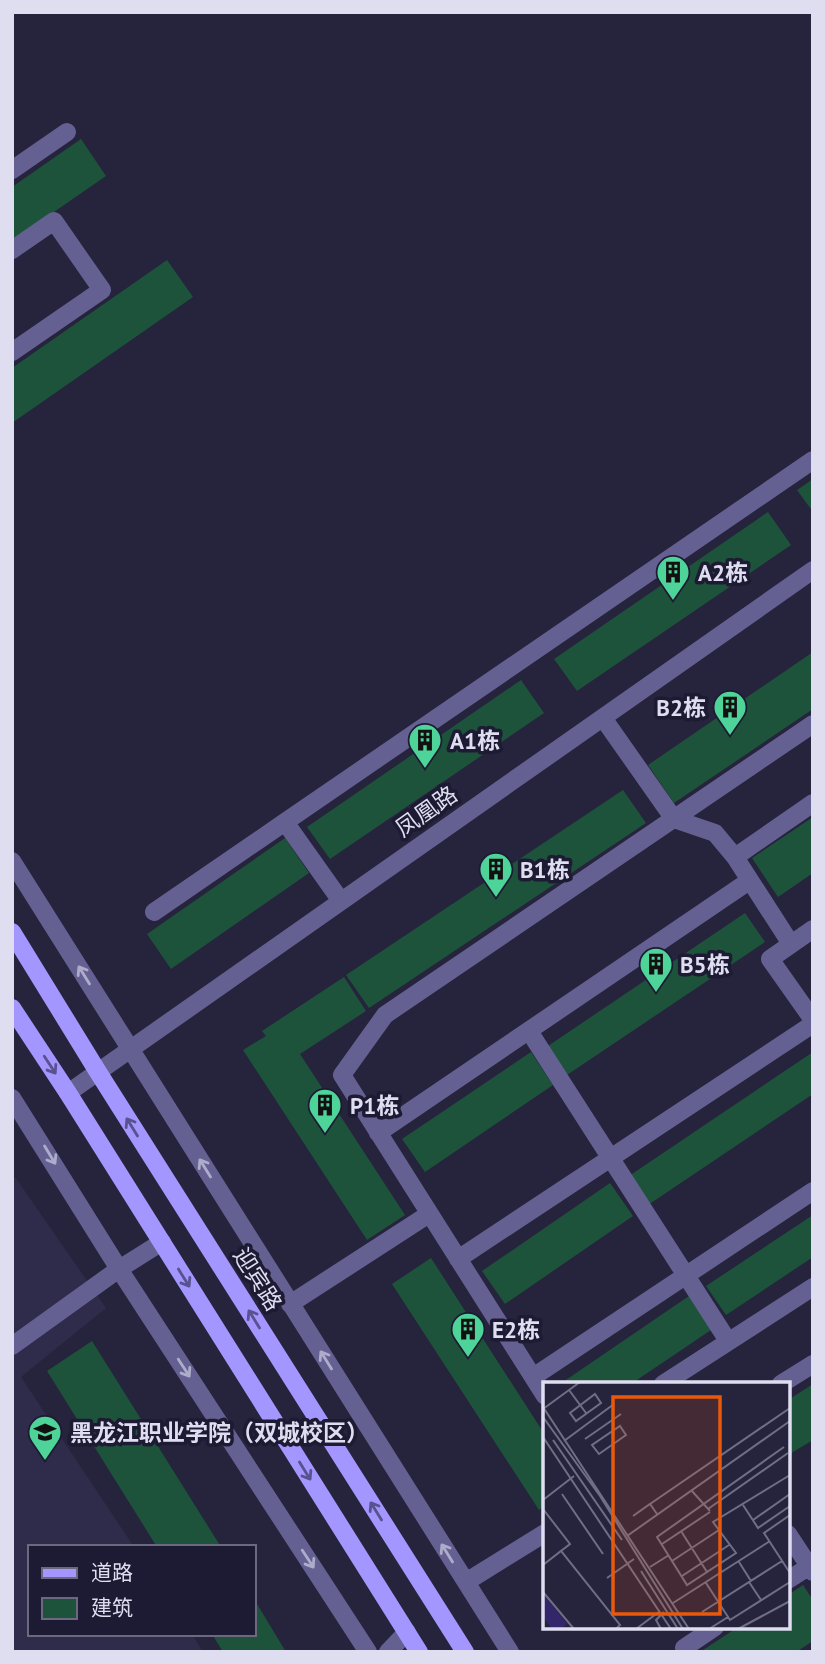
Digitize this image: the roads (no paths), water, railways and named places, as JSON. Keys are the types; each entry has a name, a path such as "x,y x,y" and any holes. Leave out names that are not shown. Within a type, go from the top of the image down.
{"main road":[{"name":"迎宾路","path":"12,932 97,1072 465,1652"},
{"path":"12,1008 419,1652"}],"street":[{"path":"12,170 67,132"},
{"path":"12,250 54,221 102,290 12,352"},
{"path":"154,912 813,460"},
{"name":"凤凰路","path":"68,1093 813,570"},
{"path":"603,718 674,819 715,833 735,858 791,944"},
{"path":"543,1393 342,1075 385,1015 813,724"},
{"path":"735,858 813,803"},
{"path":"285,822 341,901"},
{"path":"12,861 510,1652"},
{"path":"378,1132 749,881"},
{"path":"458,1259 813,1022 770,958 813,929"},
{"path":"528,1031 728,1341"},
{"path":"12,1097 360,1648"},
{"path":"533,1377 813,1191"},
{"path":"290,1304 429,1214"},
{"path":"12,1346 162,1242"},
{"path":"666,1382 813,1287"},
{"path":"784,1382 813,1364"},
{"path":"466,1582 543,1534"},
{"path":"790,1537 812,1567 790,1579"},
{"path":"684,1648 712,1629"},
{"path":"387,1652 407,1632"}],"place":[{"name":"A2栋","path":"673,602"},
{"name":"B2栋","path":"730,737"},
{"name":"A1栋","path":"425,770"},
{"name":"B1栋","path":"496,899"},
{"name":"B5栋","path":"656,994"},
{"name":"P1栋","path":"325,1135"},
{"name":"E2栋","path":"468,1359"},
{"name":"黑龙江职业学院（双城校区）","path":"45,1462"}]}
